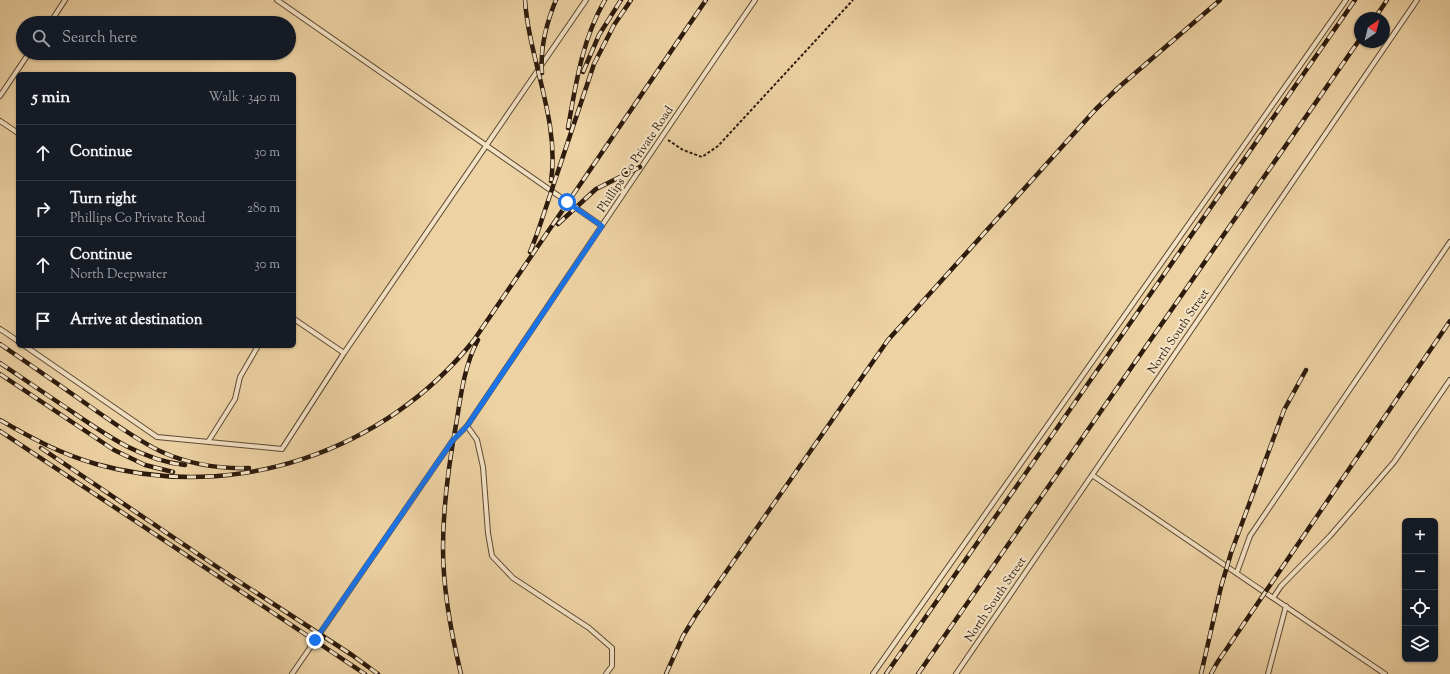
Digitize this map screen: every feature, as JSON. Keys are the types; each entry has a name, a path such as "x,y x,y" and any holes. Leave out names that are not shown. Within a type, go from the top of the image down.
{"lane":[{"path":"55,16 65,0"},
{"path":"277,0 602,226"},
{"path":"28,348 156,437 282,449 344,353 586,0"},
{"name":"Phillips Co Private Road","path":"292,674 453,440 467,426 755,0"},
{"path":"873,674 1346,0"},
{"name":"North South Street","path":"956,674 1417,0"},
{"path":"16,72 24,60"},
{"path":"0,96 16,72"},
{"path":"0,121 16,132"},
{"path":"1236,572 1250,536 1450,242"},
{"path":"296,320 344,353"},
{"path":"0,329 16,340"},
{"path":"208,442 235,399 240,378 257,348"},
{"path":"1273,598 1281,586 1330,536 1394,462 1450,380"},
{"path":"467,426 477,440 483,467 488,533 492,556 513,578 589,628 612,648 612,666 606,674"},
{"path":"1092,475 1385,674"},
{"path":"1268,674 1286,606"}],"path":[{"path":"662,136 684,150 702,157 707,154 718,146 853,0"}],"railway":[{"path":"525,0 532,45 548,113 553,158 551,181"},
{"path":"542,73 544,36 556,0"},
{"path":"568,128 577,78 585,46 597,15 605,0"},
{"path":"583,72 599,35 621,0"},
{"path":"530,252 594,64 614,25 631,0"},
{"path":"0,420 46,445 96,464 148,474 201,477 253,471 304,459 352,439 397,412 438,379 474,340 706,0"},
{"path":"666,674 683,636 696,615 888,340 1096,109 1119,87 1220,0"},
{"path":"886,674 1355,0"},
{"path":"1379,12 1387,0"},
{"path":"918,674 1354,48"},
{"path":"558,224 596,189 640,167"},
{"path":"1211,674 1450,321"},
{"path":"461,674 451,627 444,580 444,516 449,467 462,389 470,359 478,340"},
{"path":"0,344 136,438 153,448 194,463 216,467 249,468"},
{"path":"0,363 97,429 125,445 154,458 185,465"},
{"path":"1201,674 1221,587 1231,553 1284,410 1306,370"},
{"path":"0,374 114,450 145,465 173,472"},
{"path":"0,431 365,674"},
{"path":"41,448 229,575 352,655 378,674"}],"route":[{"path":"315,640 453,440 467,426 602,226 567,202"}]}
